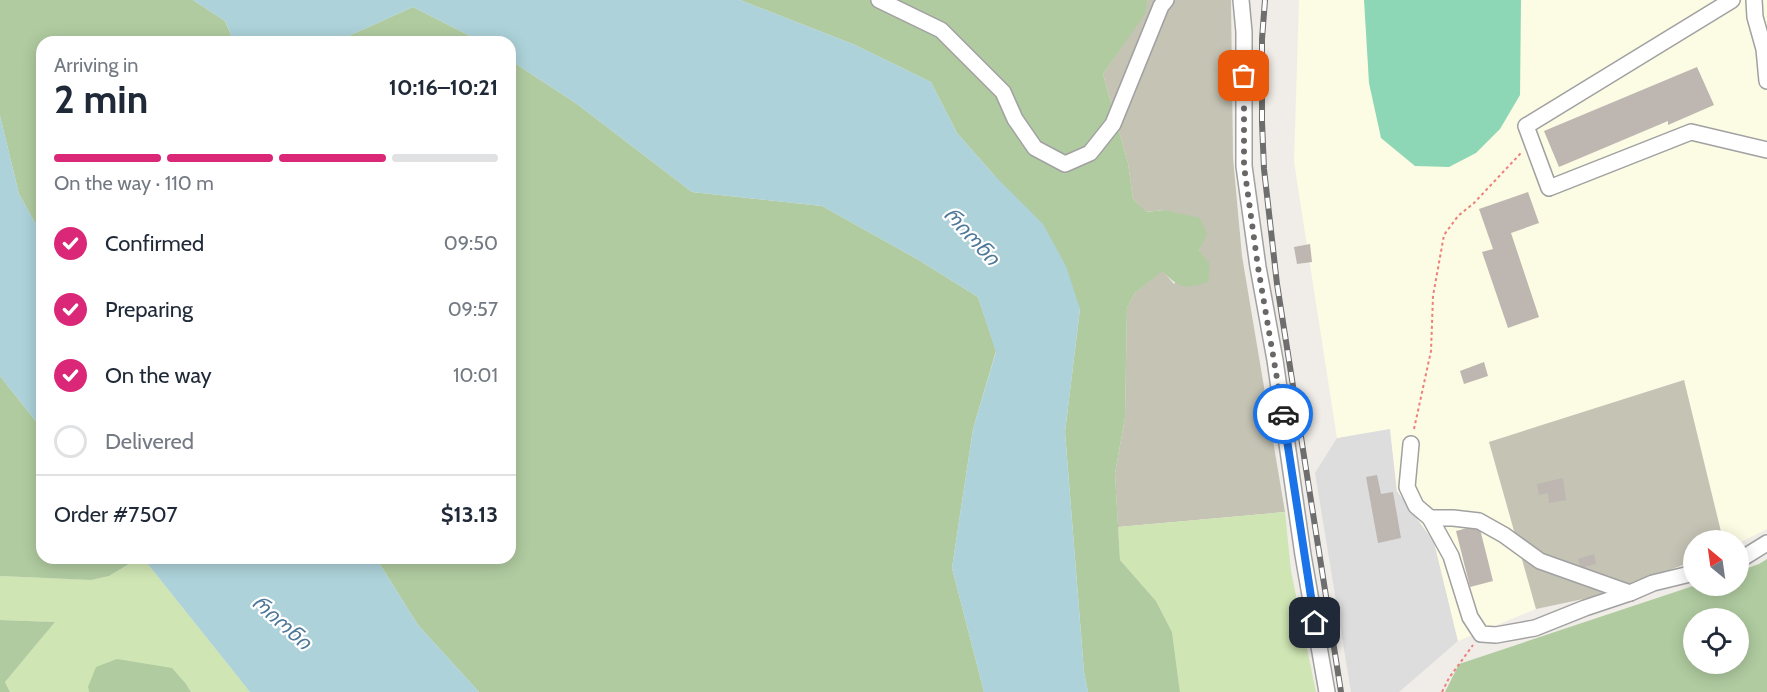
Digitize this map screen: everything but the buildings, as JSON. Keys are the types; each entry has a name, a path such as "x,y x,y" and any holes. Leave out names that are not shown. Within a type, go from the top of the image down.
{"street":[{"path":"879,0 940,30 1003,92 1016,119 1035,148 1065,164 1090,153 1113,124 1161,6 1166,0"},
{"path":"1241,0 1244,32 1244,166 1303,555 1327,692"},
{"path":"1732,0 1526,126 1550,188 1690,132 1767,150"},
{"path":"1754,0 1755,17 1764,49 1767,81"},
{"path":"1411,444 1407,486 1416,506 1430,518 1451,555 1470,617 1481,633 1497,635 1535,628 1653,583 1683,576"},
{"path":"1430,518 1479,521 1504,535 1540,561 1630,593"},
{"path":"1749,554 1767,543"}],"path":[{"path":"1411,444 1431,351 1433,296 1444,235 1458,216 1511,165 1531,140"},
{"path":"1442,692 1449,678 1481,633"}],"shaded area":[{"path":"1148,0 1231,0 1233,158 1242,256 1285,512 1118,527 1115,473 1125,418 1127,308 1135,293 1162,270 1174,284 1199,251 1206,234 1164,210 1145,212 1133,199 1128,163 1103,74 1144,14"},
{"path":"1299,0 1767,0 1767,529 1749,538 1749,530 1721,530 1684,380 1489,442 1536,609 1458,641 1434,542 1397,491 1390,429 1337,438 1294,162"},
{"path":"1684,380 1721,530 1683,530 1683,565 1607,594 1536,609 1489,442"},
{"path":"1390,428 1397,491 1434,542 1458,641 1399,692 1351,692 1315,473 1337,438"}],"green space":[{"path":"0,0 193,0 225,21 231,36 36,36 36,224 19,194 0,116"},
{"path":"740,0 1148,0 1145,14 1103,74 1128,163 1133,199 1146,212 1164,210 1200,218 1207,234 1199,251 1210,264 1208,282 1187,287 1173,281 1162,271 1135,293 1127,308 1125,418 1115,473 1120,560 1156,601 1172,632 1180,692 1088,692 1084,672 1065,432 1080,309 994,175 957,133 931,82 855,45"},
{"path":"1364,0 1521,0 1520,95 1500,129 1476,153 1449,167 1415,166 1381,138 1369,83"},
{"path":"413,7 470,36 348,36"},
{"path":"516,64 577,104 692,192 822,206 917,259 978,297 996,351 973,429 952,568 984,692 479,692 418,625 380,564 516,564"},
{"path":"0,376 36,421 36,564 129,564 109,576 91,580 0,576"},
{"path":"1285,512 1291,571 1316,692 1180,692 1172,632 1156,601 1120,560 1118,527"},
{"path":"1767,559 1767,692 1445,692 1459,664 1683,589 1683,596 1749,596 1749,568"},
{"path":"129,564 148,564 250,692 191,692 186,684 88,687 89,692 10,692 5,682 55,622 0,620 0,576 91,580 109,576"},
{"path":"0,620 55,622 5,682 10,692 0,692"},
{"path":"117,659 172,668 191,692 89,692 88,687 96,667"}],"water":[{"name":"რიონი","path":"193,0 740,0 855,45 931,82 957,133 994,175 1043,224 1066,266 1080,309 1065,432 1084,672 1088,692 984,692 952,568 973,429 996,352 978,297 917,259 822,206 692,192 577,104 516,64 516,36 470,36 413,7 348,36 231,36 225,21"},
{"path":"0,116 19,194 36,224 36,421 0,376"},
{"name":"რიონი","path":"148,564 380,564 418,625 479,692 250,692"}],"railway":[{"path":"1265,0 1262,39 1264,169 1277,284 1341,692"}],"way so far":[{"path":"1244,76 1244,166 1258,267 1283,414"}],"route":[{"path":"1283,414 1315,623"}]}
